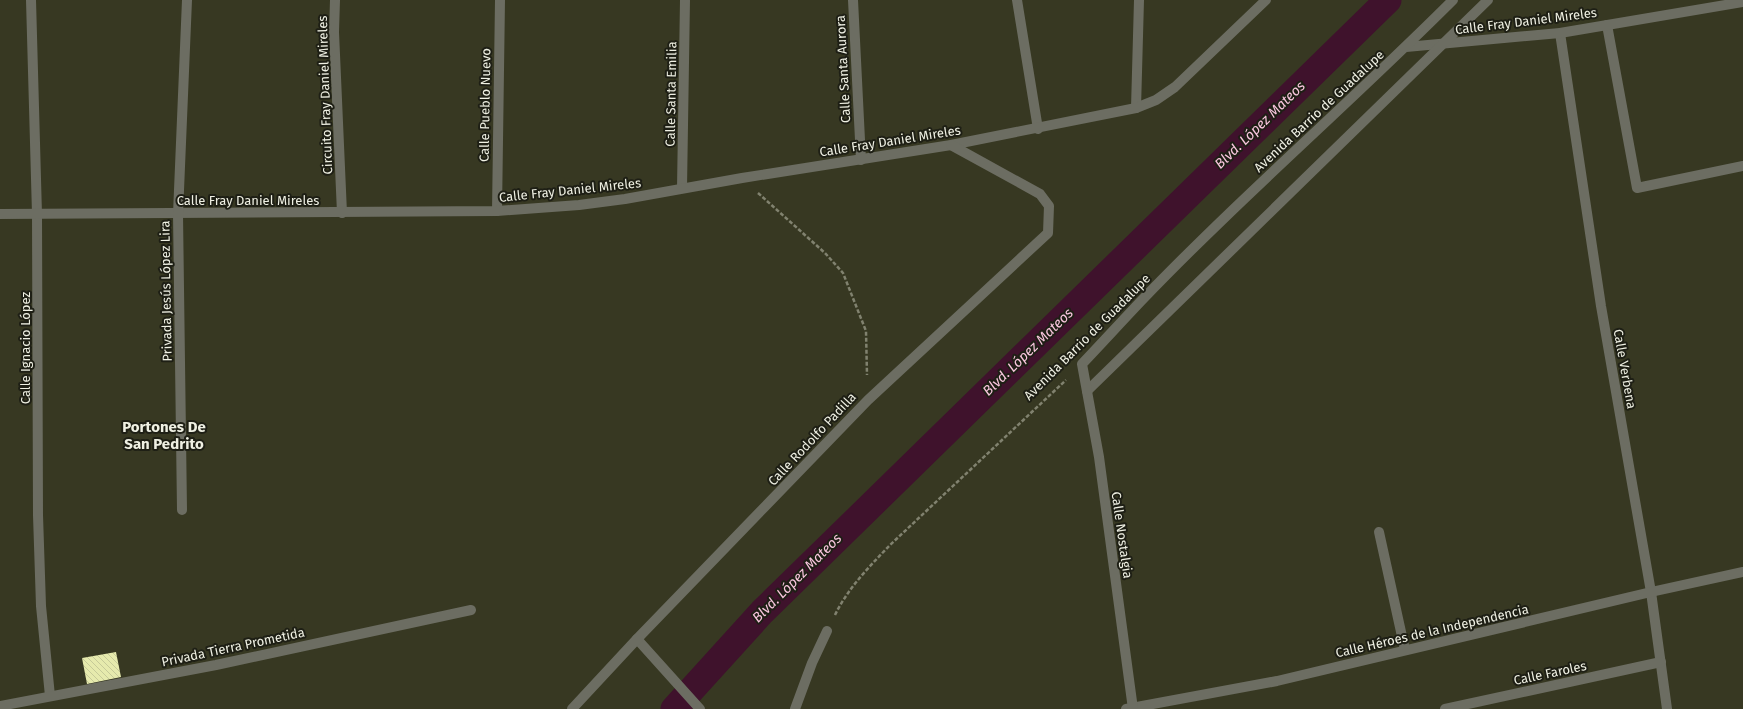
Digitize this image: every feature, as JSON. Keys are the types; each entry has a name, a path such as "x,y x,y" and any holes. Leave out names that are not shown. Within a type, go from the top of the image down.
{"street":[{"name":"Calle Ignacio López","path":"31,0 37,214 38,515 41,606 50,696"},
{"name":"Privada Jesús López Lira","path":"182,510 178,214 187,0"},
{"name":"Circuito Fray Daniel Mireles","path":"335,0 334,32 342,213"},
{"name":"Calle Pueblo Nuevo","path":"497,211 500,0"},
{"name":"Calle Santa Emilia","path":"682,188 685,0"},
{"name":"Calle Santa Aurora","path":"853,0 861,160"},
{"path":"1017,0 1038,129"},
{"path":"1139,0 1136,108 1156,100 1175,88 1266,0"},
{"name":"Avenida Barrio de Guadalupe","path":"1082,364 1170,272 1406,47 1453,0"},
{"path":"1087,391 1488,0"},
{"name":"Calle Fray Daniel Mireles","path":"1406,47 1560,33 1743,2"},
{"path":"1607,25 1637,188 1743,166"},
{"name":"Calle Verbena","path":"1560,33 1601,306 1651,592 1667,709"},
{"name":"Calle Fray Daniel Mireles","path":"0,214 497,211 579,205 625,199 742,178 952,145 1038,129 1136,108"},
{"path":"868,400 1048,232 1049,206 1040,194 952,145"},
{"name":"Calle Nostalgia","path":"1082,364 1098,457 1131,708"},
{"name":"Calle Rodolfo Padilla","path":"572,709 868,400"},
{"path":"1379,532 1405,650"},
{"name":"Calle Héroes de la Independencia","path":"1131,708 1277,681 1651,592 1743,572"},
{"name":"Privada Tierra Prometida","path":"0,706 216,665 470,610"},
{"path":"795,709 812,663 827,631"},
{"path":"638,639 700,709"},
{"name":"Calle Faroles","path":"1445,709 1661,662"}],"path":[{"name":"Calle Rodolfo Padilla","path":"742,178 776,211 825,252 842,273 866,331 868,400"},
{"name":"Avenida Barrio de Guadalupe","path":"827,631 841,603 864,572 890,545 1082,364"}],"building":[{"path":"116,652 121,677 87,684 82,658"}],"waterway":[{"name":"Blvd. López Mateos","path":"674,709 762,612 1388,0"}],"district":[{"name":"Portones De San Pedrito","path":"164,436"}]}
